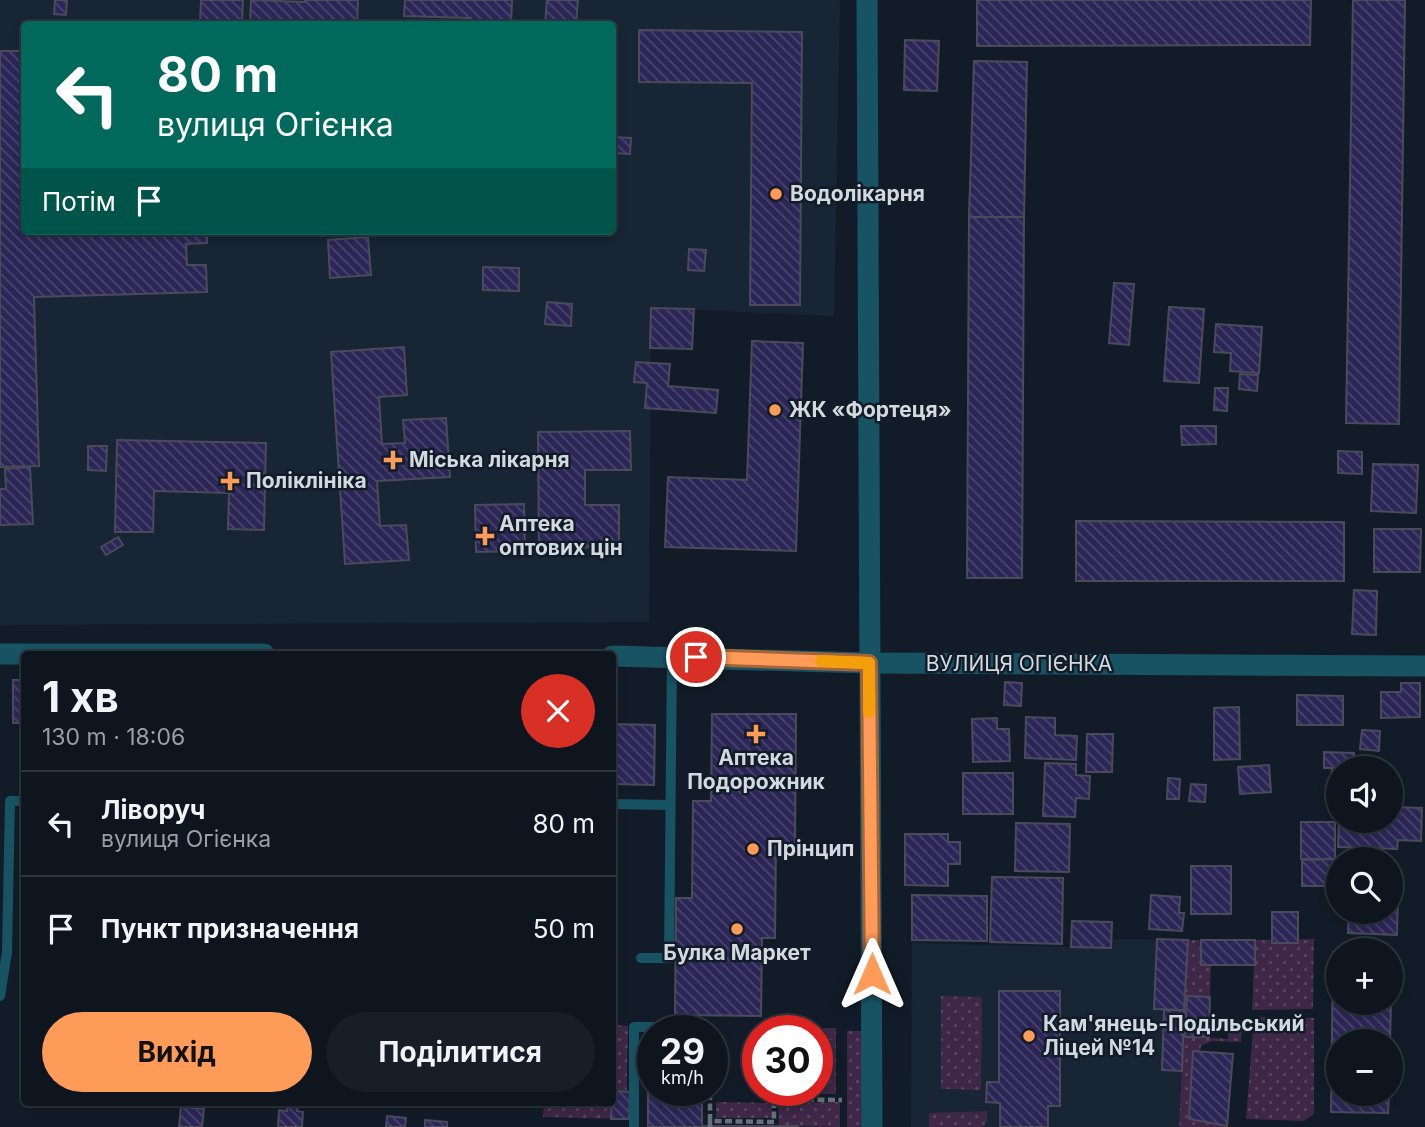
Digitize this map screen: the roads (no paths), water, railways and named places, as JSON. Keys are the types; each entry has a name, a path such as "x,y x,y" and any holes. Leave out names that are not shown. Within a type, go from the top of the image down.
{"street":[{"path":"867,0 872,1127"},
{"path":"0,653 21,653"},
{"name":"ВУЛИЦЯ ОГІЄНКА","path":"616,656 869,663 1425,666"}],"lane":[{"path":"641,958 669,958 672,656"},
{"path":"0,996 7,952 10,801 21,801"},
{"path":"616,804 670,805"},
{"path":"634,1127 634,1027 637,1027"}],"place":[{"name":"Водолікарня","path":"776,194"},
{"name":"ЖК «Фортеця»","path":"775,410"},
{"name":"Міська лікарня","path":"393,460"},
{"name":"Поліклініка","path":"230,481"},
{"name":"Аптека оптових цін","path":"485,536"},
{"name":"Аптека Подорожник","path":"756,734"},
{"name":"Прінцип","path":"753,849"},
{"name":"Булка Маркет","path":"737,929"},
{"name":"Кам'янець-Подільський Ліцей №14","path":"1029,1036"}]}
